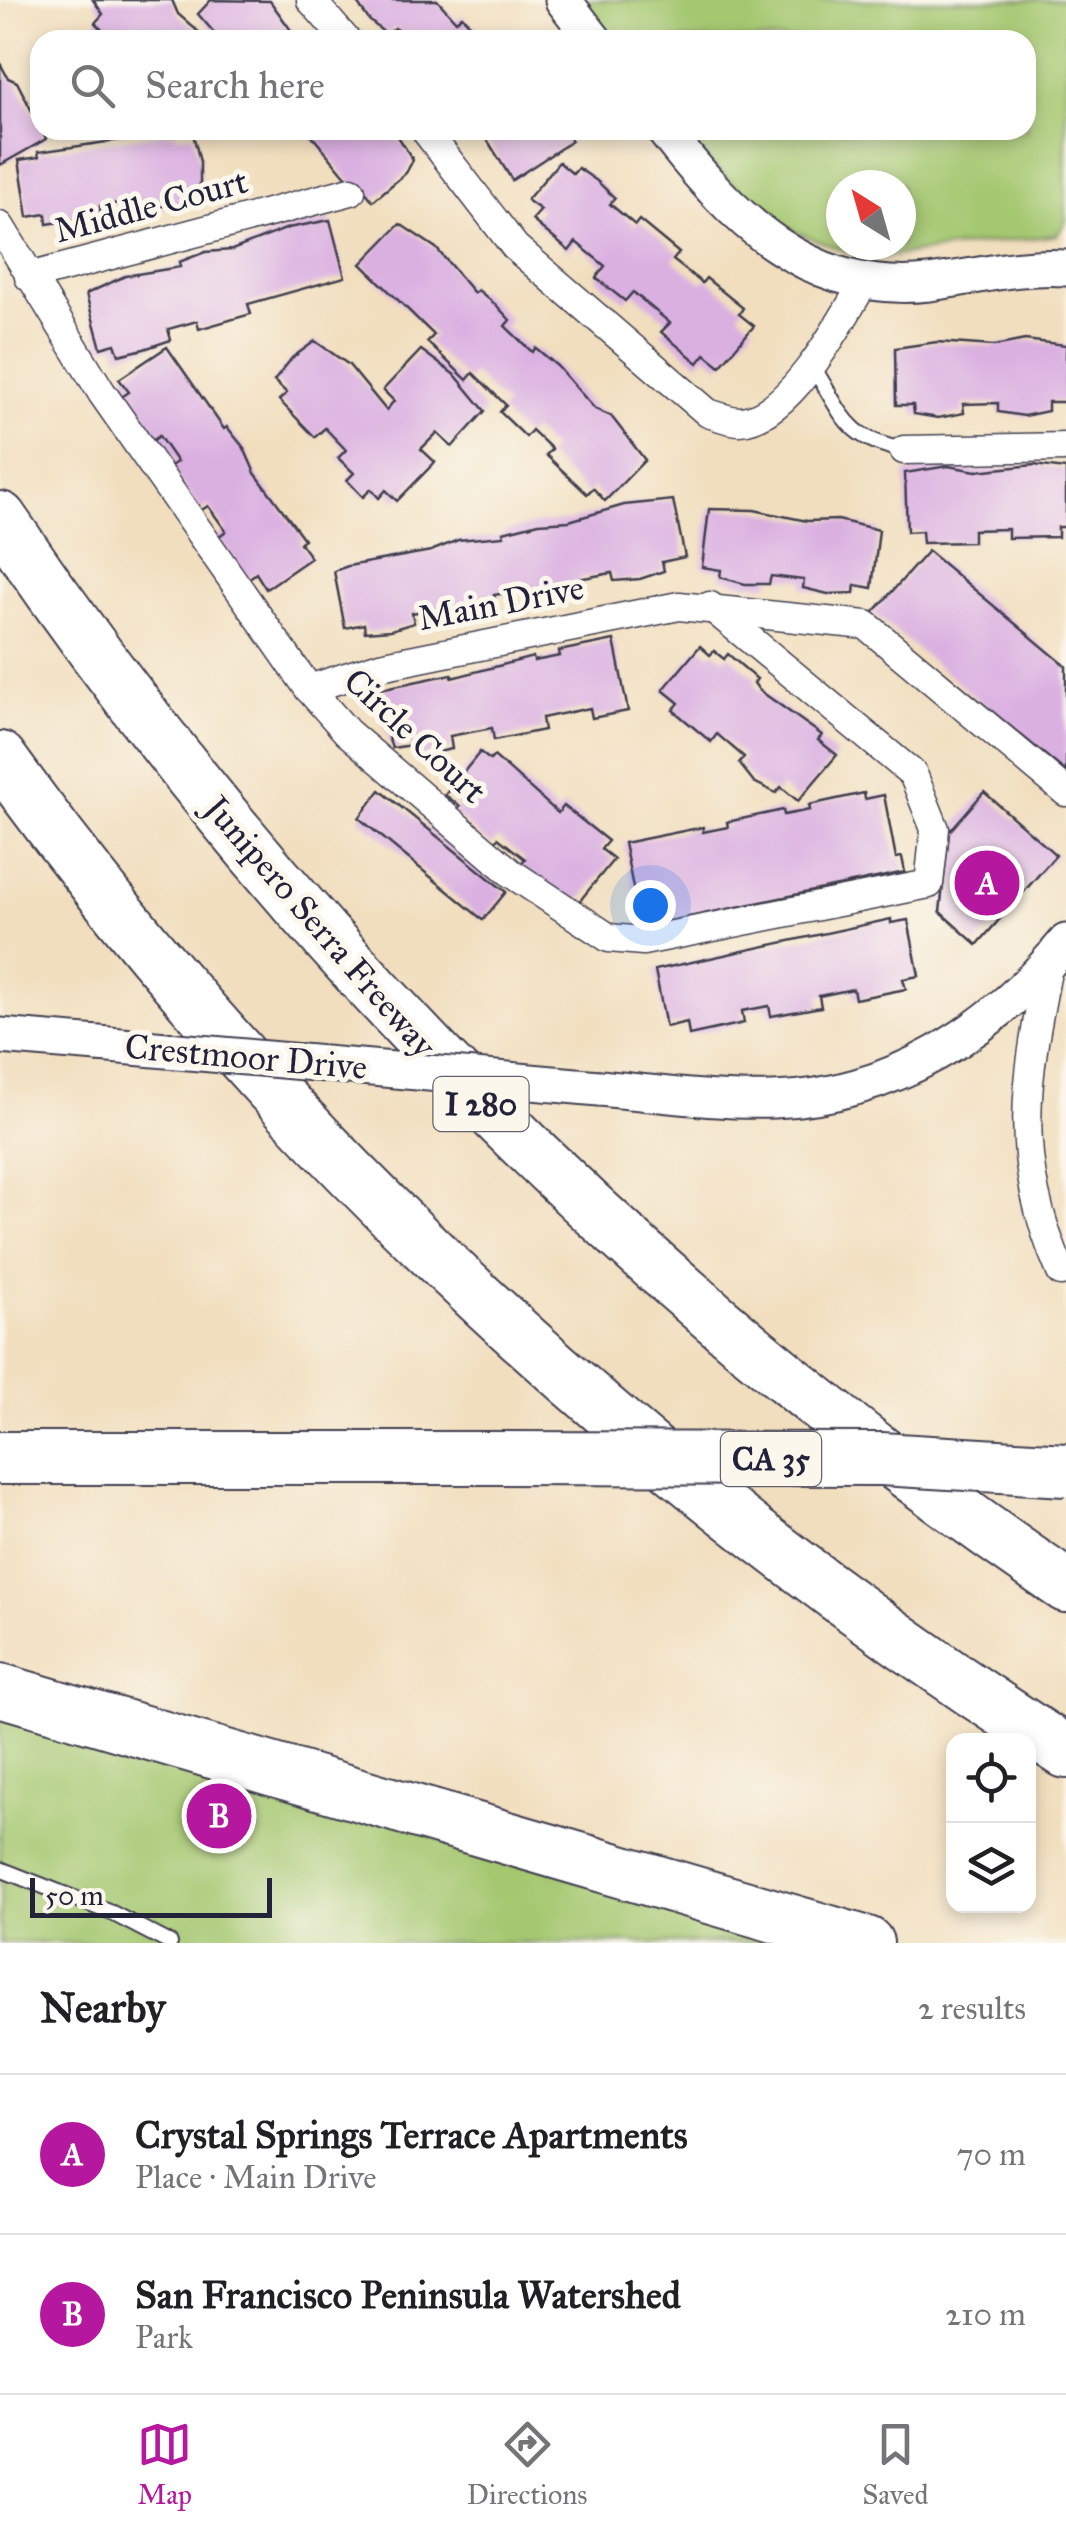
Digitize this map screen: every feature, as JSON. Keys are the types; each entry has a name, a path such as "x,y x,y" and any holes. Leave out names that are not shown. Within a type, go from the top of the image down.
{"highway":[{"name":"Junipero Serra Freeway","path":"0,518 106,668 200,791 293,902 460,1083 592,1210 752,1351 914,1479 1066,1586"},
{"path":"0,758 98,884 212,1020 329,1147 484,1299 625,1426 754,1531 882,1626 1066,1752"},
{"name":"CA 35","path":"0,1458 881,1459 1066,1470"},
{"path":"0,1690 866,1943"}],"street":[{"path":"311,0 337,30"},
{"path":"563,0 586,30"},
{"path":"432,140 516,247 708,413 740,421 772,408 811,364 864,282"},
{"path":"672,140 709,188 754,229 810,266 864,282 927,283 1020,268 1066,268"},
{"name":"Middle Court","path":"30,278 351,192"},
{"name":"Circle Court","path":"0,226 102,394 309,688 395,777 512,873 609,938 643,941 929,884 935,830 913,774 710,606"},
{"path":"904,450 1066,447"},
{"name":"Main Drive","path":"309,688 380,666 658,609 710,606 866,626 1066,792"},
{"path":"1058,952 1026,1075 1029,1152 1040,1222 1064,1274"},
{"name":"Crestmoor Drive","path":"0,1036 598,1088 758,1100 805,1097 872,1084 974,1030 1058,952"}],"lane":[{"path":"811,364 854,430 870,443 904,450"},
{"path":"0,1869 112,1913 170,1943"}],"green space":[{"path":"582,0 1066,0 1066,221 1057,235 916,253 916,170 826,170 826,244 780,226 711,164 692,140 1036,140 1036,30 605,30"},
{"path":"0,1690 867,1943 0,1943"}],"building":[{"path":"93,0 172,0 178,14 196,30 102,30 95,23 103,14"},
{"path":"211,0 270,1 291,30 212,30 198,14"},
{"path":"355,0 437,0 456,21 462,16 476,30 381,30"},
{"path":"0,63 8,78 17,82 30,108 30,140 44,140 0,165"},
{"path":"120,140 194,140 200,162 200,189 183,192 184,203 133,210 131,201 100,206 101,216 47,224 46,214 28,217 19,160 39,157 38,152"},
{"path":"315,140 400,140 413,160 406,173 373,201 364,190 357,190"},
{"path":"487,140 571,140 572,141 512,180"},
{"path":"559,162 573,174 578,168 597,181 615,198 610,204 635,225 639,220 679,253 673,260 702,283 706,278 743,308 739,314 754,326 720,366 705,354 698,363 661,332 670,323 633,292 625,301 596,278 605,266 576,242 569,251 532,220 541,210 527,200"},
{"path":"330,220 345,277 248,304 251,314 199,329 197,321 168,329 171,340 144,349 119,355 115,344 101,348 86,294 125,276 180,267 179,262 205,252 232,250 288,228"},
{"path":"400,224 436,248 474,293 478,290 496,305 510,320 505,326 532,352 536,348 557,366 595,409 611,416 645,460 605,501 593,488 587,494 546,455 552,449 532,430 526,437 500,412 506,405 473,373 467,380 427,342 434,335 361,264"},
{"path":"1025,340 1066,345 1066,402 1048,402 1048,411 1024,416 998,412 998,403 963,404 964,413 938,418 914,414 913,405 896,405 895,348 937,342 994,346"},
{"path":"315,341 349,365 386,410 394,401 383,390 421,350 456,376 485,411 452,447 437,433 421,449 435,462 397,501 386,490 379,498 371,489 363,497 347,480 354,473 338,458 346,450 325,428 315,437 279,400 287,393 274,381 292,358"},
{"path":"167,347 224,429 227,427 244,448 255,473 304,539 300,543 311,558 266,589 256,573 247,580 218,537 226,531 208,506 200,511 169,467 177,462 159,436 151,442 120,398 129,392 119,379"},
{"path":"1034,465 1066,469 1066,527 1058,527 1058,537 1008,538 1008,529 973,530 973,542 923,543 922,531 907,532 905,473 948,466 976,471"},
{"path":"673,500 685,557 662,562 664,571 640,579 614,581 612,573 578,579 580,587 556,596 530,597 528,589 494,595 496,605 473,612 447,614 445,607 412,613 414,623 391,630 365,632 364,624 345,628 334,571 431,551 458,540 504,536 503,532 569,521 624,505"},
{"path":"709,509 754,510 807,521 838,520 879,530 872,588 855,585 854,593 828,594 803,588 804,580 771,576 769,584 745,584 720,577 721,570 702,567"},
{"path":"928,551 1066,666 1066,772 873,613"},
{"path":"614,640 628,711 592,718 590,708 542,718 544,730 494,740 492,728 450,736 452,749 414,757 412,745 392,748 382,720 380,689 452,674 452,678 533,657 534,661 560,656 559,651"},
{"path":"700,646 710,655 714,651 724,659 728,654 757,679 754,683 759,690 822,735 818,740 837,755 798,801 781,787 776,793 754,782 739,763 744,757 717,734 711,742 673,710 679,703 663,690"},
{"path":"480,752 490,760 494,756 558,813 564,806 608,841 601,849 614,859 578,903 566,893 560,899 519,866 525,859 498,838 491,845 453,814 460,806 445,795"},
{"path":"380,790 506,892 483,920 359,818"},
{"path":"984,792 1056,855 977,945 940,912 949,832"},
{"path":"864,793 865,799 884,795 896,858 902,857 905,872 641,927 624,843 703,827 703,832 728,827 727,822 783,810 784,815 810,810 809,805"},
{"path":"891,919 891,923 908,920 919,976 903,979 906,989 855,999 853,989 819,996 821,1007 771,1016 769,1006 742,1011 744,1023 689,1035 687,1022 666,1027 655,970"}],"place":[{"name":"Crystal Springs Terrace Apartments","path":"987,883"},
{"name":"San Francisco Peninsula Watershed","path":"219,1816"}]}
